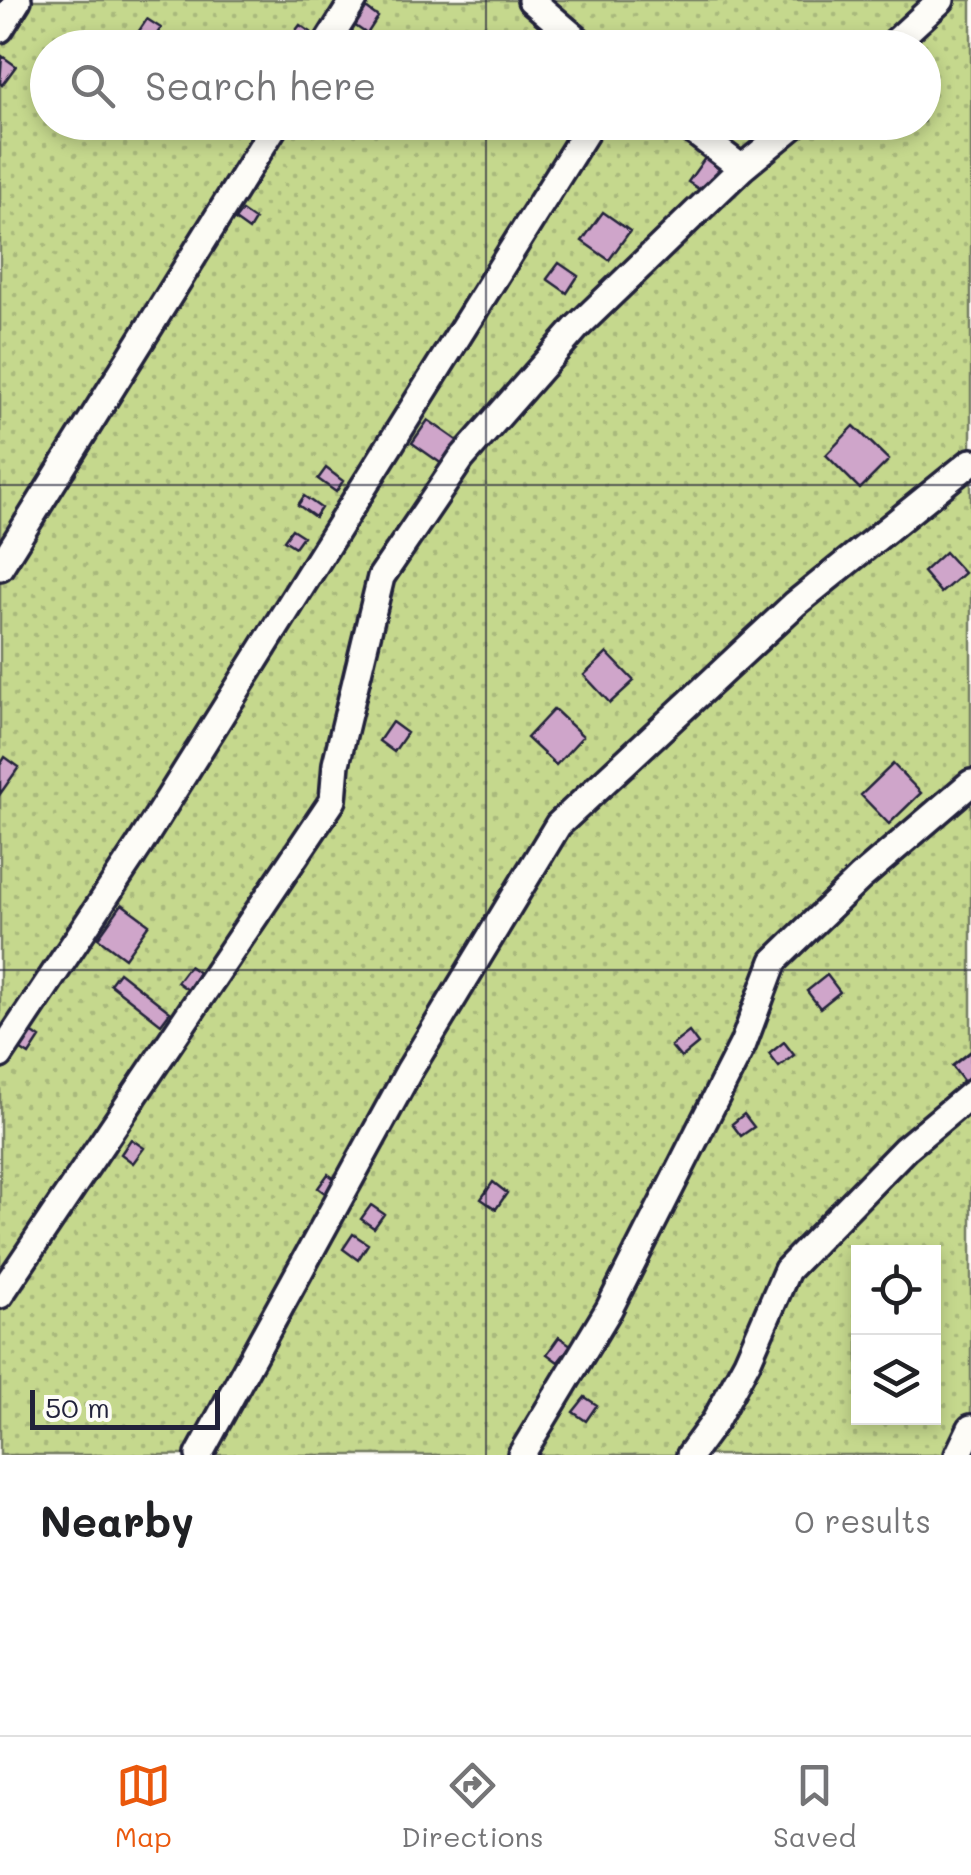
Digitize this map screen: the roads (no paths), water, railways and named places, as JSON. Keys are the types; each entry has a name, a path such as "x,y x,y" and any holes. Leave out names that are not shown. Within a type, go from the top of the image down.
{"lane":[{"path":"0,29 18,0"},
{"path":"335,30 354,0"},
{"path":"531,0 566,30"},
{"path":"908,30 941,0"},
{"path":"0,567 266,140"},
{"path":"0,1054 139,846 581,140"},
{"path":"705,140 742,168"},
{"path":"0,1295 333,800 336,764 381,577 461,459 577,327 776,140"},
{"path":"199,1455 409,1071 558,825 794,604 971,462"},
{"path":"521,1455 609,1309 744,1044 774,962 860,878 971,783"},
{"path":"690,1455 715,1422 747,1362 787,1270 905,1149 971,1094"},
{"path":"958,1455 971,1428"}]}
